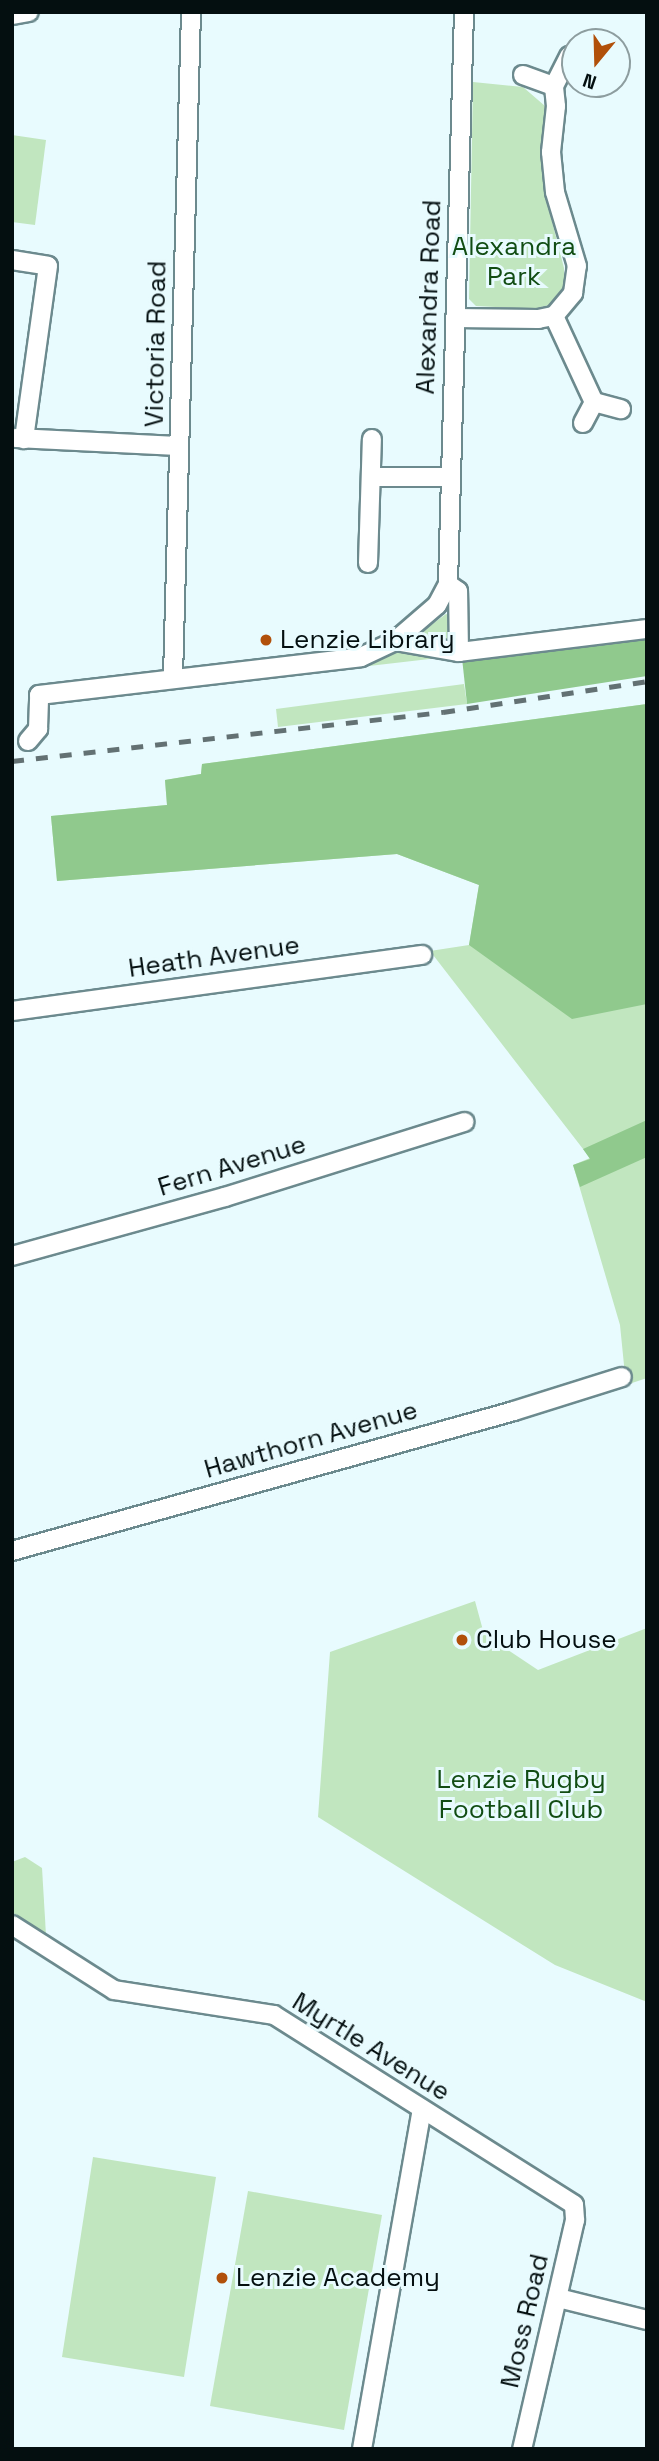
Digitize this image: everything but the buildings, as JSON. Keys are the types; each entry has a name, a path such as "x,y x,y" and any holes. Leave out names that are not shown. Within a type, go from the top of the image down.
{"street":[{"path":"12,15 29,12"},
{"name":"Victoria Road","path":"173,677 191,12"},
{"name":"Alexandra Road","path":"458,652 458,590 448,584 464,12"},
{"path":"455,318 538,319 554,316 573,293 577,266 555,192 551,152 556,106 554,86 561,72"},
{"path":"523,75 554,86"},
{"path":"12,260 48,266 18,438 179,446"},
{"path":"554,316 594,402"},
{"path":"594,402 621,409"},
{"path":"583,423 594,402"},
{"path":"368,563 372,439"},
{"path":"371,477 450,477"},
{"path":"28,741 38,729 39,695 173,677 360,657 396,641 422,620 437,605 448,584"},
{"path":"396,641 458,652 647,629"},
{"name":"Heath Avenue","path":"12,1011 422,955"},
{"name":"Fern Avenue","path":"12,1256 225,1197 465,1122"},
{"name":"Hawthorn Avenue","path":"12,1550 514,1411 622,1377"},
{"name":"Myrtle Avenue","path":"12,1925 114,1990 274,2015 573,2205"},
{"path":"362,2449 422,2109"},
{"name":"Moss Road","path":"522,2449 575,2220 573,2205"},
{"path":"558,2298 647,2320"}],"green space":[{"name":"Alexandra Park","path":"473,82 523,87 545,106 541,154 545,194 564,268 564,287 549,305 534,309 476,306 469,299"},
{"path":"12,135 46,140 35,225 12,222"},
{"path":"446,614 453,616 450,647 412,639"},
{"path":"647,634 647,676 467,704 462,658"},
{"path":"397,648 436,653 438,658 369,666 368,663"},
{"path":"464,684 467,704 278,727 276,709"},
{"path":"647,704 647,1378 626,1385 620,1325 573,1165 590,1158 430,951 469,945 479,885 397,854 57,881 51,816 167,805 165,780 201,774 202,764"},
{"path":"647,704 647,1004 572,1019 469,945 479,885 397,854 57,881 51,816 167,805 165,780 201,774 202,764"},
{"path":"647,1120 647,1157 580,1187 573,1165 590,1159 583,1149"},
{"name":"Lenzie Rugby Football Club","path":"475,1601 484,1634 538,1670 647,1628 647,2002 555,1965 318,1817 330,1652"},
{"path":"25,1857 42,1868 46,1935 12,1912 12,1862"},
{"path":"93,2157 216,2177 184,2377 62,2357"},
{"path":"248,2191 382,2215 344,2430 210,2406"}],"railway":[{"path":"12,761 443,712 647,681"}],"place":[{"name":"Lenzie Library","path":"266,640"},
{"name":"Club House","path":"462,1640"},
{"name":"Lenzie Academy","path":"222,2278"}]}
